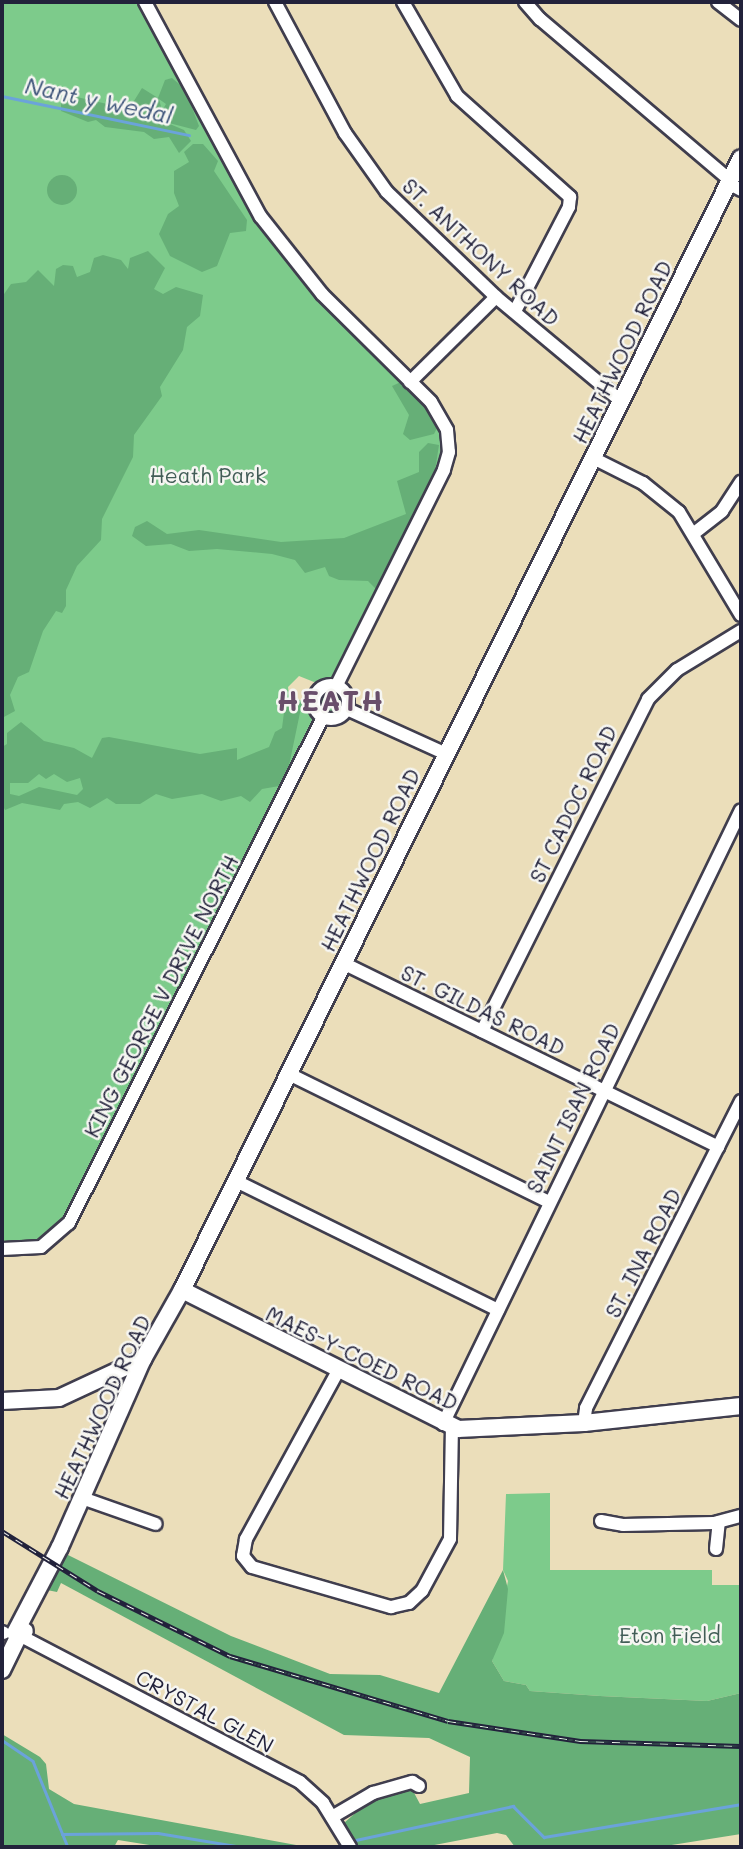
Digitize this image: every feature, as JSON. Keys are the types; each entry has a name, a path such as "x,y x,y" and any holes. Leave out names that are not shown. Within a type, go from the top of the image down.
{"street":[{"path":"145,2 264,222 322,293 410,382 443,421 447,461 337,685"},
{"name":"ST. ANTHONY ROAD","path":"275,2 345,133 377,180 496,297 621,401"},
{"path":"403,2 457,96 570,197 569,207 515,311"},
{"path":"525,2 540,19 733,184"},
{"path":"718,2 741,20"},
{"name":"HEATHWOOD ROAD","path":"2,1670 8,1633 16,1633 42,1584 143,1359 182,1290 621,401 733,184 741,158"},
{"path":"410,382 496,297"},
{"path":"593,458 652,488 679,512 741,615"},
{"path":"693,534 722,511 741,482"},
{"name":"ST CADOC ROAD","path":"482,1031 648,699 677,670 741,631"},
{"path":"337,685 346,694 347,709 340,717 323,717 316,710 315,695 323,686 337,685"},
{"path":"347,709 446,754"},
{"name":"KING GEORGE V DRIVE NORTH","path":"2,1249 41,1247 69,1223 323,717"},
{"name":"SAINT ISAN ROAD","path":"447,1426 548,1202 741,810"},
{"name":"ST. GILDAS ROAD","path":"343,962 718,1147"},
{"path":"289,1074 548,1202"},
{"name":"ST. INA ROAD","path":"584,1423 586,1408 741,1101"},
{"path":"236,1181 498,1310"},
{"name":"MAES-Y-COED ROAD","path":"182,1290 447,1426 488,1431 741,1406"},
{"path":"2,1401 59,1398 143,1359"},
{"path":"338,1371 260,1511 243,1548 244,1560 252,1567 397,1608 422,1591 450,1539 447,1426"},
{"path":"82,1498 156,1524"},
{"path":"601,1521 623,1525 719,1522 741,1516"},
{"path":"716,1549 719,1522"},
{"name":"CRYSTAL GLEN","path":"8,1633 300,1782 332,1817 348,1843"},
{"path":"332,1817 373,1793 412,1782 419,1786"}],"green space":[{"name":"Heath Park","path":"2,2 142,2 262,223 439,419 446,455 336,680 314,682 299,676 288,687 289,695 304,702 316,723 67,1220 46,1241 2,1246"},
{"path":"172,78 185,89 199,126 196,130 169,123 163,109 166,104 159,99 165,122 184,130 191,141 179,153 169,137 154,139 144,132 105,127 96,120 88,122 61,111 61,98 68,95 129,109 142,88 158,98 165,80"},
{"path":"193,144 203,144 218,161 214,171 247,220 246,231 230,233 217,266 202,272 170,256 159,234 168,214 179,206 174,193 174,171 189,162 184,152"},
{"path":"62,175 68,176 76,184 76,196 68,204 62,205 56,204 48,196 47,190 48,184 56,176"},
{"path":"148,251 165,268 154,289 163,294 176,287 203,295 200,316 187,327 183,350 160,387 162,396 134,435 133,457 102,519 101,540 77,566 66,590 66,606 62,613 56,611 43,631 29,672 18,677 10,695 15,711 2,718 2,297 11,284 26,282 38,270 54,286 56,269 63,265 73,266 77,277 90,272 94,258 103,255 121,260 128,269 130,258"},
{"path":"401,382 427,405 438,426 434,434 410,440 403,434 409,415 392,386"},
{"path":"428,443 439,445 433,484 379,592 368,581 339,580 329,576 325,567 305,573 295,560 272,554 217,549 189,551 171,544 146,546 132,536 135,527 147,521 167,534 199,530 281,542 344,538 406,514 397,481 419,472 419,452"},
{"path":"331,689 341,692 344,702 341,712 331,715 321,712 318,702 321,692"},
{"path":"286,697 302,703 285,785 262,789 250,802 241,796 221,801 202,794 172,799 156,794 140,804 116,804 107,798 90,808 78,802 64,804 60,810 22,803 5,810 2,804 2,747 7,744 7,733 21,722 44,741 74,748 92,758 102,738 109,737 200,754 237,748 237,760 269,747 275,732 282,728","holes":["39,774 46,779 54,774 67,782 80,778 83,789 77,795 39,787 19,796 10,794 10,783 28,783"]},
{"name":"Eton Field","path":"550,1493 550,1570 712,1570 712,1585 741,1585 741,1693 707,1701 600,1696 530,1691 526,1685 504,1681 492,1661 508,1581 503,1570 506,1494"},
{"path":"62,1552 231,1636 330,1674 380,1675 439,1693 503,1570 508,1589 504,1633 492,1661 504,1681 526,1685 530,1691 600,1696 707,1701 741,1693 741,1834 659,1847 515,1847 506,1835 497,1833 424,1847 358,1847 344,1823 369,1801 412,1789 420,1804 469,1793 470,1757 429,1738 344,1735 61,1583 57,1592 47,1590 43,1585"},
{"path":"2,1734 40,1757 46,1764 49,1789 74,1804 307,1847 162,1847 118,1840 114,1847 2,1847"}],"waterway":[{"name":"Nant y Wedal","path":"2,96 189,135"},
{"path":"2,1740 33,1761 68,1847"},
{"path":"351,1841 513,1806 544,1837 741,1804"},
{"path":"62,1834 158,1833 243,1847"}],"railway":[{"path":"2,1531 98,1591 230,1656 448,1721 580,1741 741,1746"}],"district":[{"name":"HEATH","path":"331,700"}]}
